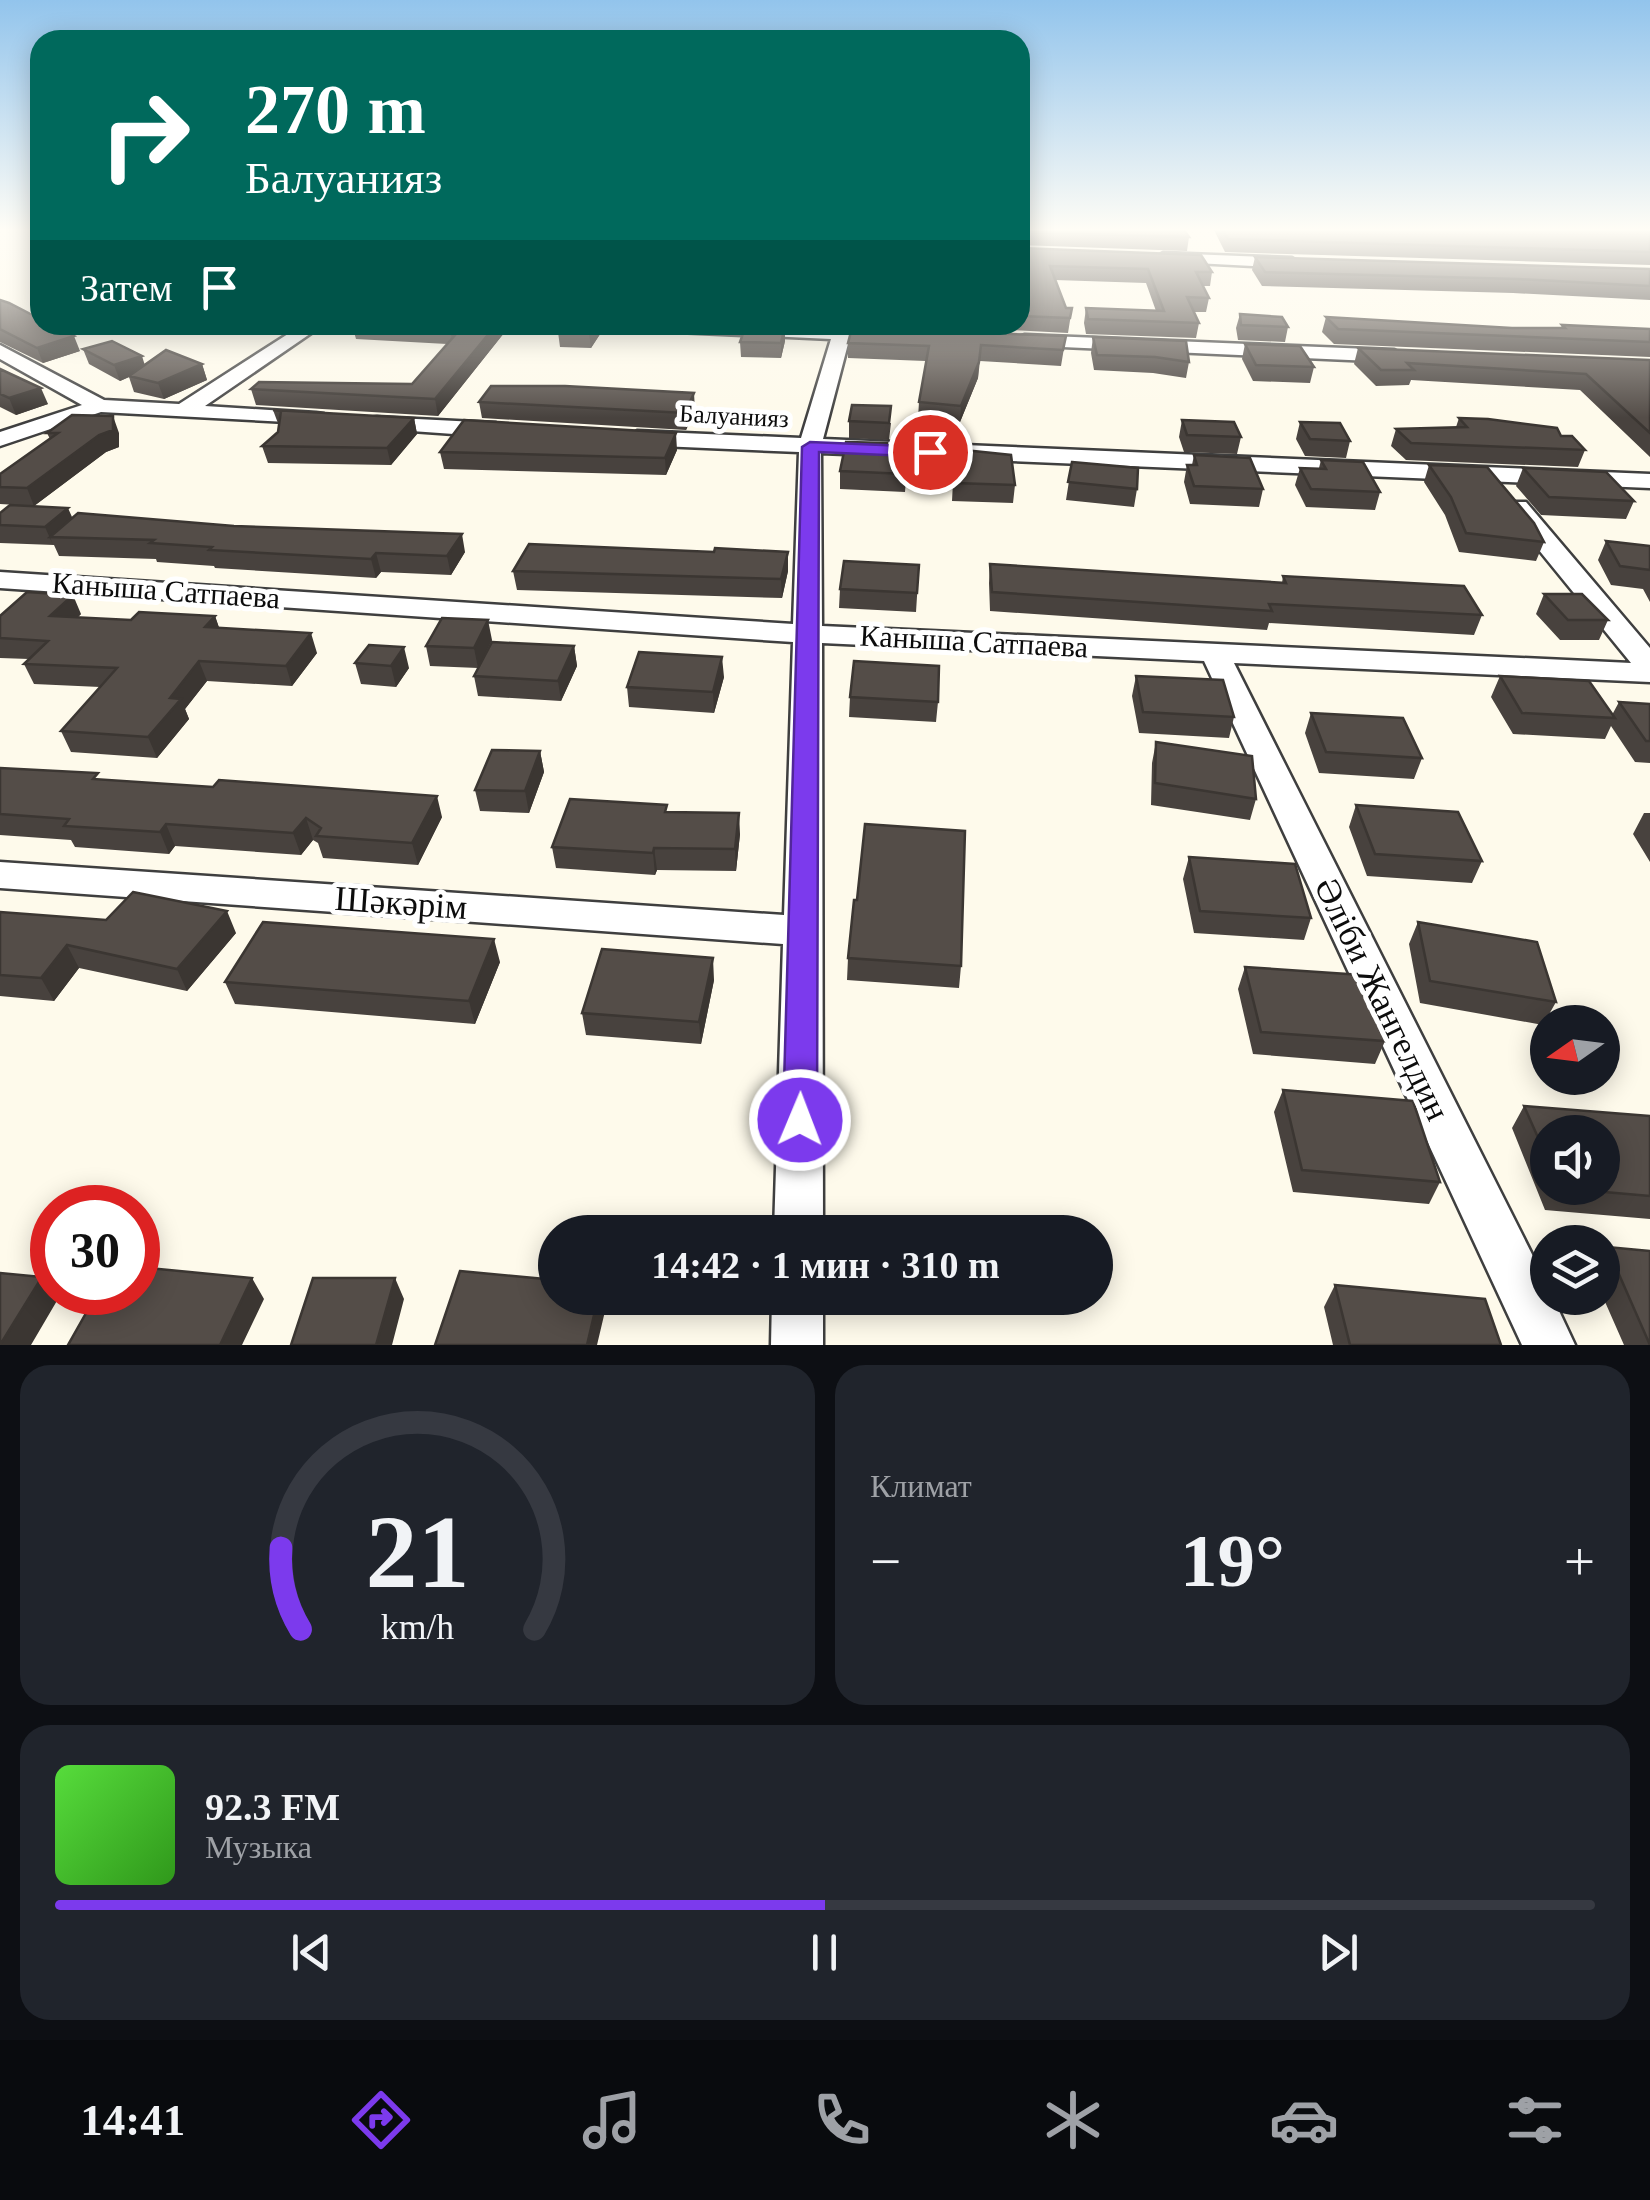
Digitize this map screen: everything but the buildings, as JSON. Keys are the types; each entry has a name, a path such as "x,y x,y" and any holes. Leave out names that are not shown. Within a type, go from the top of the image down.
{"street":[{"path":"183,411 299,335"},
{"path":"799,1215 810,447 841,335"},
{"path":"901,335 911,336"},
{"path":"1011,340 1410,356"},
{"path":"0,352 100,406"},
{"path":"0,439 100,406 520,432"},
{"name":"Балуанияз","path":"618,437 1650,481"},
{"path":"1489,474 1650,670"},
{"name":"Каныша Сатпаева","path":"0,580 808,634 1650,670"},
{"name":"Әліби Жангелдин","path":"1215,653 1549,1345"},
{"name":"Шәкәрім","path":"0,875 803,932"},
{"path":"797,1345 798,1315"}],"route":[{"path":"800,1120 810,447 930,452"}]}
